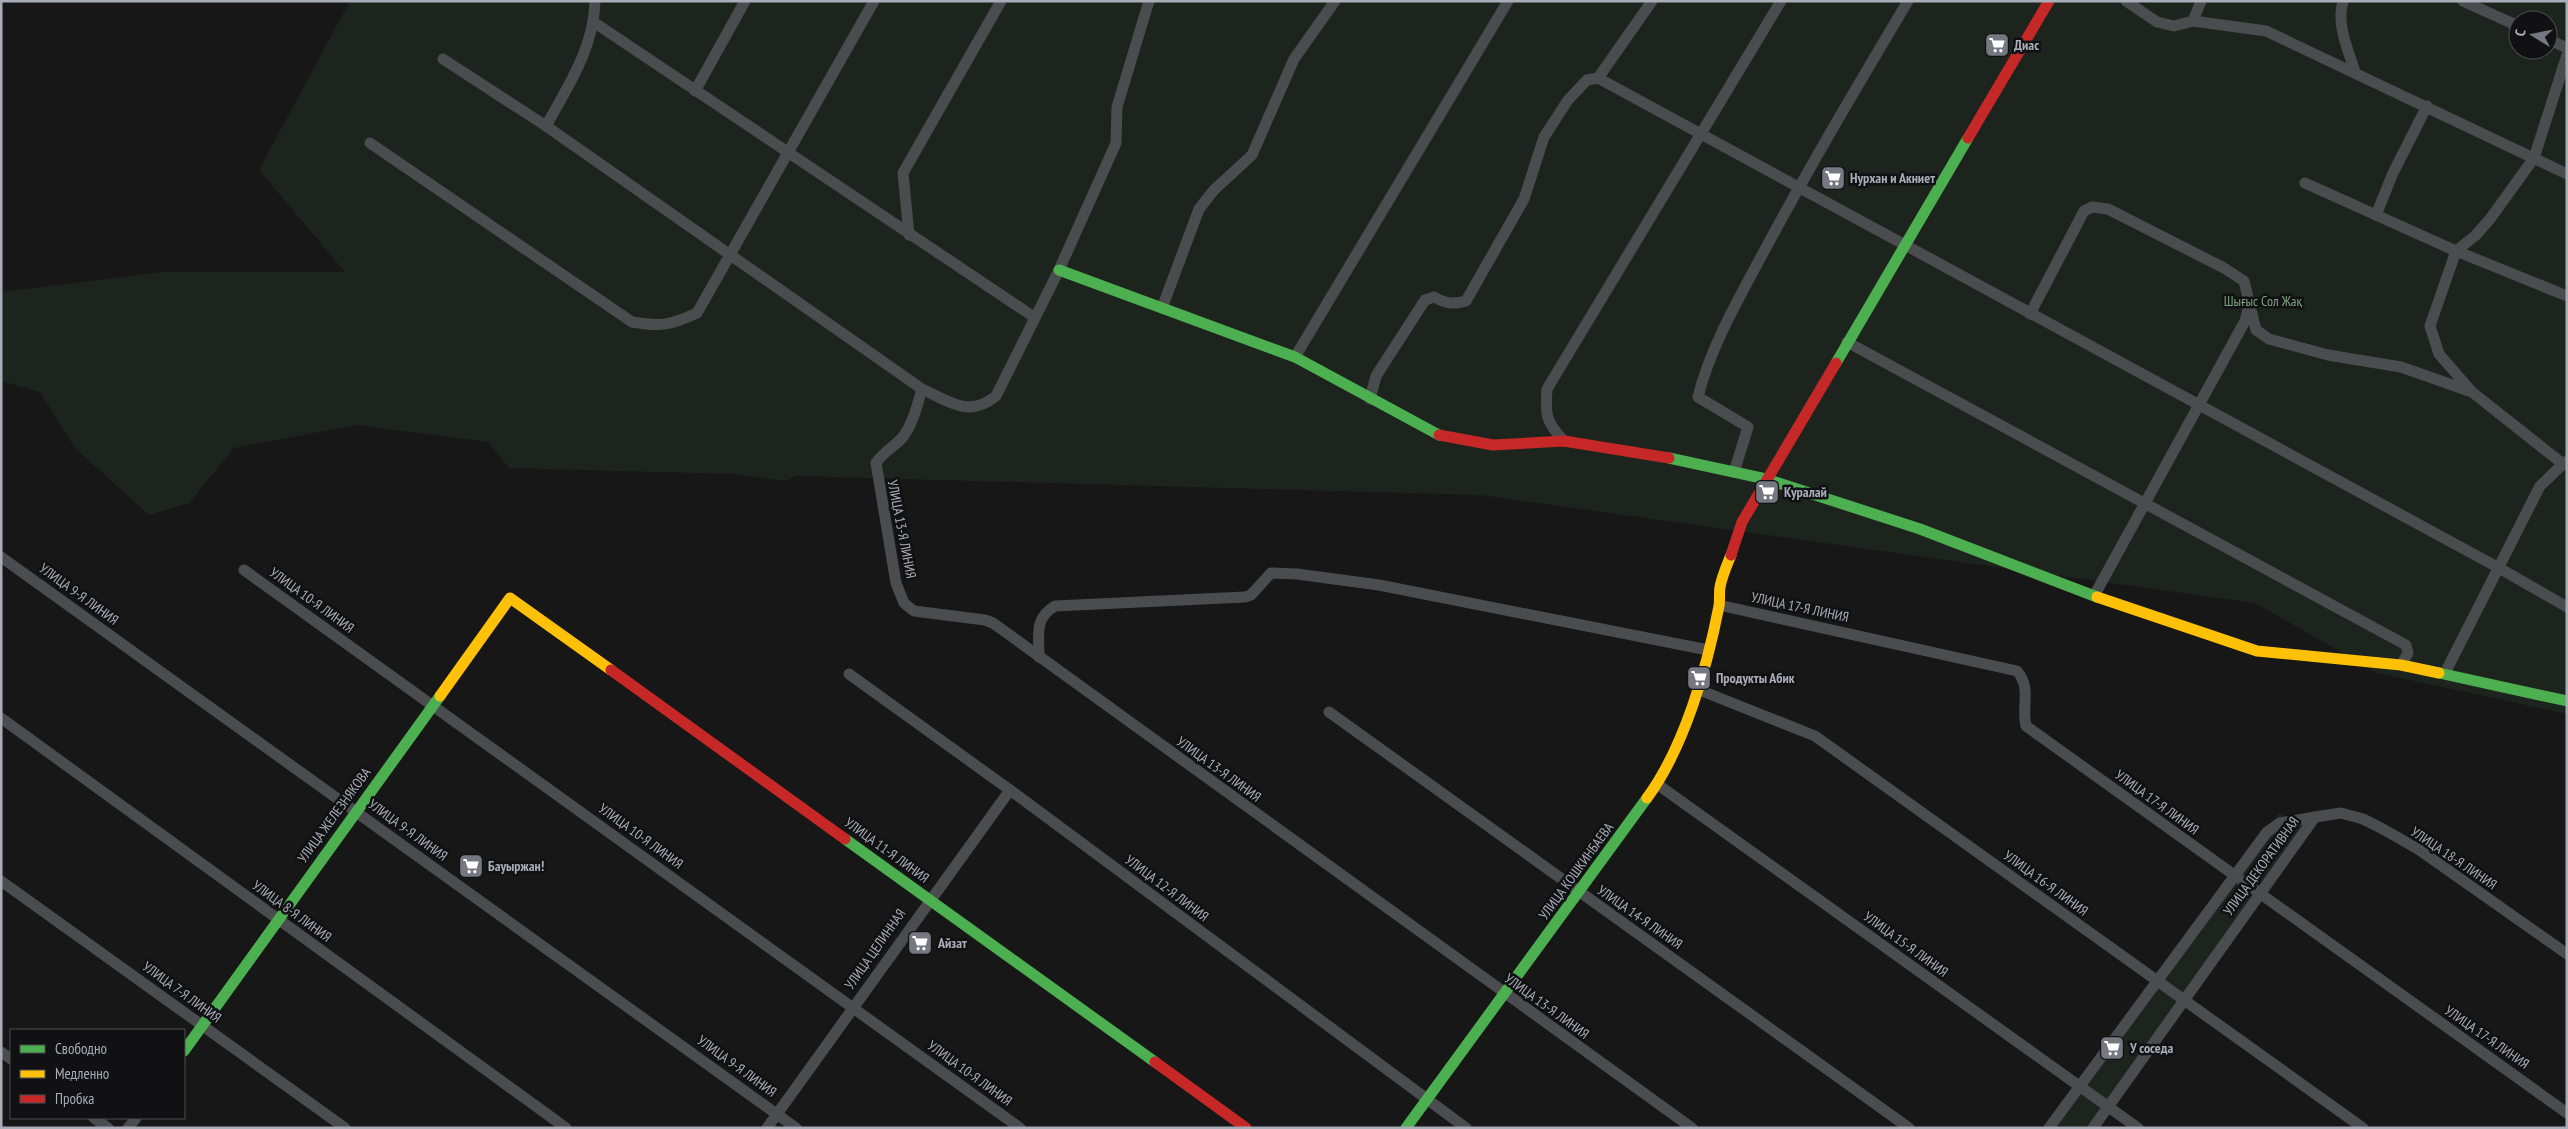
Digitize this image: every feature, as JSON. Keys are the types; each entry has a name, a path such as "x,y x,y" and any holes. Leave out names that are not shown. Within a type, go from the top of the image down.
{"street":[{"path":"546,126 579,67 594,24 595,1"},
{"path":"695,91 745,1"},
{"path":"370,143 632,322 656,326 673,324 697,313 874,1"},
{"path":"909,235 903,173 1001,1"},
{"path":"443,59 546,126 922,389 960,407 973,408 984,406 996,396 1034,317 1060,270 1116,143 1117,106 1149,1"},
{"path":"1162,308 1199,209 1214,190 1252,155 1294,59 1335,1"},
{"path":"1295,357 1508,1"},
{"path":"1598,78 1652,1"},
{"path":"1564,441 1551,427 1545,411 1548,389 1781,1"},
{"path":"1734,472 1748,427 1698,398 1703,377 1739,298 1798,188 1908,1"},
{"name":"УЛИЦА КОШКИНБАЕВА","path":"1406,1128 1506,994 1657,784 1678,739 1697,689 1719,605 1720,587 1742,522 2050,1"},
{"path":"2126,1 2157,22 2174,26 2193,21 2266,31 2567,174"},
{"path":"2193,21 2201,1"},
{"path":"2343,1 2340,11 2341,29 2355,72"},
{"path":"2463,1 2508,21"},
{"path":"594,24 1034,317"},
{"path":"2445,673 2540,486 2566,463 2472,392 2439,354 2430,326 2456,251 2475,236 2490,219 2534,158 2567,56"},
{"path":"1370,399 1376,376 1425,300 1434,297 1444,302 1457,304 1466,301 1524,199 1544,137 1568,100 1580,86 1587,80 1598,78 2499,568 2567,607"},
{"path":"2376,215 2393,173 2427,106"},
{"path":"2305,183 2456,251 2567,296"},
{"path":"2030,314 2084,211 2092,207 2108,209 2224,268 2244,281 2256,330 2269,339 2328,355 2402,367 2472,392"},
{"path":"1060,270 1295,357 1435,434 1492,445 1564,441 1667,457 1766,479 1920,529 2094,596 2257,651 2401,665 2445,673 2567,701"},
{"path":"2094,596 2244,322 2249,305"},
{"path":"1847,342 2144,505 2406,645 2408,653 2401,665"},
{"name":"УЛИЦА 13-Я ЛИНИЯ","path":"922,389 913,419 902,438 881,454 876,463 896,584 904,603 914,610 985,620 1692,1128"},
{"name":"УЛИЦА 9-Я ЛИНИЯ","path":"1,557 796,1128"},
{"name":"УЛИЦА 10-Я ЛИНИЯ","path":"244,570 1020,1128"},
{"path":"1039,657 1040,618 1046,611 1055,606 1245,597 1251,595 1271,573 1296,574 1379,585 1708,650"},
{"name":"УЛИЦА ЖЕЛЕЗНЯКОВА","path":"185,1050 510,598"},
{"name":"УЛИЦА 11-Я ЛИНИЯ","path":"510,598 1246,1128"},
{"name":"УЛИЦА 17-Я ЛИНИЯ","path":"1719,605 2017,671 2026,685 2023,712 2026,726 2567,1113"},
{"name":"УЛИЦА 12-Я ЛИНИЯ","path":"849,674 1010,790 1466,1128"},
{"name":"УЛИЦА 16-Я ЛИНИЯ","path":"1697,689 1815,736 2363,1128"},
{"name":"УЛИЦА 14-Я ЛИНИЯ","path":"1329,712 1909,1128"},
{"name":"УЛИЦА 8-Я ЛИНИЯ","path":"1,718 566,1128"},
{"name":"УЛИЦА 15-Я ЛИНИЯ","path":"1657,784 2138,1128"},
{"name":"УЛИЦА ЦЕЛИННАЯ","path":"767,1128 929,899 1010,790"},
{"name":"УЛИЦА 18-Я ЛИНИЯ","path":"2315,817 2341,813 2363,819 2381,828 2418,849 2567,954"},
{"name":"УЛИЦА ДЕКОРАТИВНАЯ","path":"2049,1128 2266,832 2280,823 2315,817"},
{"name":"УЛИЦА ДЕКОРАТИВНАЯ","path":"2093,1128 2315,817"},
{"name":"УЛИЦА 7-Я ЛИНИЯ","path":"1,881 344,1128"},
{"path":"95,1119 108,1128"}],"green space":[{"name":"Шығыс Сол Жақ","path":"350,1 2567,1 2567,714 2377,673 2255,603 1481,495 796,476 786,481 733,474 509,468 488,442 356,425 234,448 189,503 149,515 75,448 40,392 1,381 1,292 162,272 345,272 259,170"},
{"path":"2279,813 2311,830 2097,1128 2054,1128"}],"traffic: fast":[{"path":"1836,363 1968,138"},
{"path":"1059,270 1295,357 1439,435"},
{"path":"1669,458 1766,479 1920,529 2097,597"},
{"path":"2439,673 2567,701"},
{"path":"185,1050 440,696"},
{"path":"1406,1128 1647,798"},
{"path":"845,839 1155,1062"}],"traffic: slow":[{"path":"1647,798 1672,756 1683,732 1701,681 1719,606 1721,583 1731,555"},
{"path":"2097,597 2257,651 2401,665 2439,673"},
{"path":"440,696 510,598 611,670"}],"traffic: jam":[{"path":"1968,138 2049,1"},
{"path":"1731,555 1742,522 1836,363"},
{"path":"1439,435 1493,445 1564,441 1669,458"},
{"path":"611,670 845,839"},
{"path":"1155,1062 1246,1128"}],"place":[{"name":"Диас","path":"1997,45"},
{"name":"Нурхан и Акниет","path":"1833,178"},
{"name":"Куралай","path":"1767,492"},
{"name":"Продукты Абик","path":"1699,678"},
{"name":"Бауыржан!","path":"471,866"},
{"name":"Айзат","path":"920,943"},
{"name":"У соседа","path":"2112,1048"}]}
